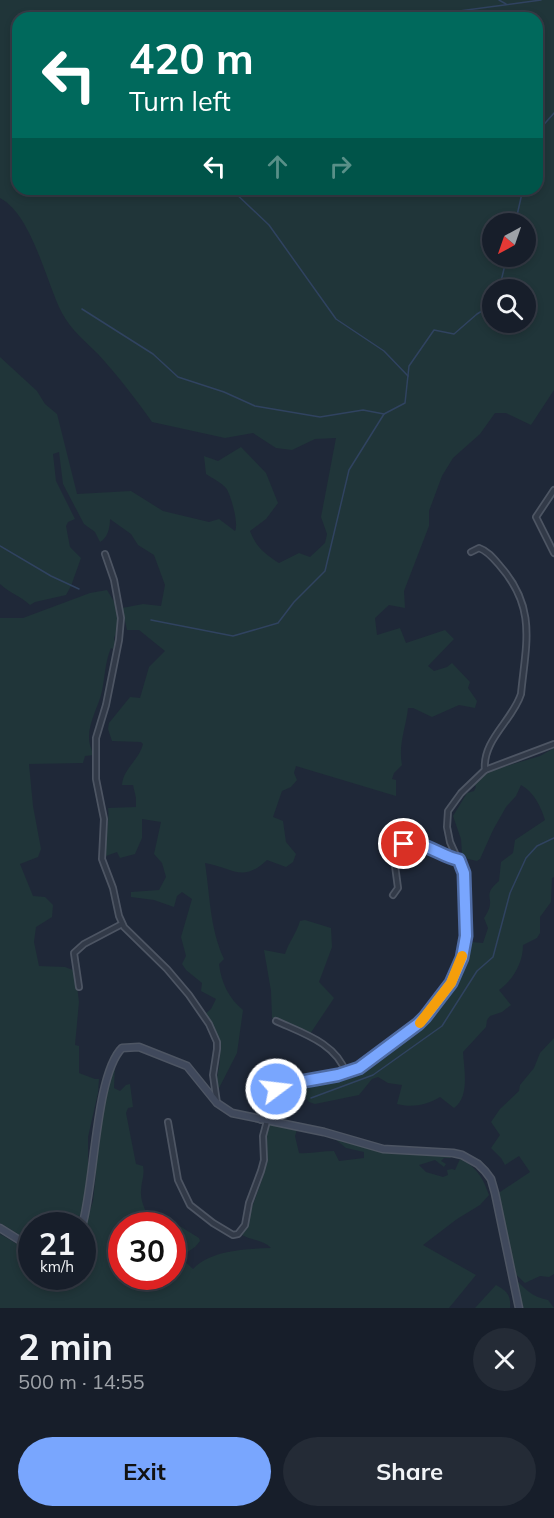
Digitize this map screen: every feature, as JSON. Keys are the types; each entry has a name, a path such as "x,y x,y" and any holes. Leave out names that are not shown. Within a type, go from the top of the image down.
{"street":[{"path":"554,490 536,517 554,553"},
{"path":"471,552 482,548 507,574 522,598 527,616 521,694 489,749 484,763 485,770"},
{"path":"105,554 113,577 121,618 106,705 97,730 96,779 104,819 102,859 123,924 131,935 167,969 209,1024 217,1042 213,1075 217,1103"},
{"path":"168,1122 178,1180 190,1205 213,1223 233,1235 238,1234 245,1225 249,1203 264,1160 263,1104 270,1094 288,1084 359,1068 418,1024 455,977 462,958 466,936 464,873 450,842 447,826 448,811 461,793 485,770 554,744"},
{"path":"393,896 398,888 394,858 404,844 415,842 439,854 459,860"},
{"path":"79,987 74,953 84,944 123,924"},
{"path":"276,1021 306,1034 333,1050 341,1061 345,1073"},
{"path":"85,1212 102,1103 111,1065 122,1048 139,1047 187,1066 217,1103 232,1113 324,1132 382,1149 453,1153 478,1164 491,1179 495,1193 519,1308"},
{"path":"0,1228 18,1239"}],"green space":[{"path":"0,0 554,0 554,390 531,425 506,413 495,413 480,434 453,458 442,476 429,511 429,526 404,591 405,608 389,605 375,618 377,635 400,628 406,643 445,630 454,639 428,666 434,671 452,663 470,682 468,688 477,701 475,708 459,705 432,717 408,708 402,743 402,765 394,773 392,779 396,780 396,796 296,766 294,773 297,780 291,787 282,791 273,817 283,821 286,842 296,854 293,862 286,867 267,860 251,871 238,872 205,863 213,924 224,959 219,964 222,977 226,990 243,1010 237,1053 217,1092 219,1047 214,1029 205,1014 211,1009 216,999 201,991 202,983 182,964 186,956 181,937 192,899 182,892 177,896 174,907 154,900 131,897 131,892 159,890 166,877 162,863 154,854 161,822 142,819 142,838 135,854 120,858 117,852 106,856 108,808 136,807 133,785 122,785 125,774 143,744 112,741 108,729 109,723 130,697 140,698 149,667 165,651 139,630 127,630 122,608 143,604 161,606 165,585 154,555 138,545 131,534 110,519 107,535 100,542 95,532 84,524 63,484 59,452 53,454 56,481 75,519 68,522 66,526 70,547 81,558 71,586 66,595 30,605 0,584 0,357 37,391 45,404 57,414 77,494 131,491 163,511 209,522 219,519 235,531 235,516 228,492 222,484 206,474 204,456 218,461 241,447 266,473 278,503 266,519 250,531 262,550 279,563 299,553 310,557 325,543 327,534 321,517 336,438 315,439 292,450 276,448 253,433 225,438 152,422 133,396 98,354 74,330 62,313 37,250 21,219 0,198"},
{"path":"107,590 118,608 121,621 114,638 113,649 111,648 107,659 102,691 91,723 89,738 94,755 85,756 83,763 29,764 33,806 41,849 38,857 20,864 33,896 45,897 53,905 52,917 36,927 34,942 39,966 65,967 75,971 79,1002 75,1045 79,1046 79,1073 99,1079 88,1137 88,1184 81,1212 18,1212 18,1234 0,1223 0,618 23,618 90,593"},
{"path":"554,748 554,877 552,878 551,902 540,917 540,933 537,938 523,945 516,970 499,990 511,1005 502,1012 490,1016 486,1027 463,1052 465,1082 459,1103 454,1108 440,1097 419,1105 397,1104 402,1085 388,1083 378,1077 372,1079 359,1095 315,1104 309,1102 301,1091 304,1084 362,1070 419,1029 460,977 471,942 483,943 488,928 484,918 490,906 489,895 499,881 501,862 513,853 515,840 545,820 536,800 521,785 516,796 506,807 477,861 468,859 462,853 461,839 453,816 467,793 474,791 476,787 474,784 490,771 540,756"},
{"path":"305,920 331,928 332,947 319,982 334,998 310,1034 272,1018 271,991 264,950 285,954 300,921"},
{"path":"554,1038 554,1274 549,1277 540,1276 525,1283 512,1271 497,1194 530,1172 519,1156 505,1165 491,1148 500,1135 491,1122 500,1109 519,1091 520,1085 534,1068 540,1053"},
{"path":"115,1065 114,1088 120,1091 130,1084 133,1107 128,1108 126,1113 136,1164 143,1166 141,1195 146,1212 108,1212 108,1290 186,1290 186,1263 193,1269 219,1254 271,1248 242,1235 264,1174 267,1155 266,1123 297,1130 295,1136 299,1153 334,1151 339,1161 364,1158 364,1152 346,1148 335,1139 379,1151 452,1156 441,1161 446,1164 444,1167 435,1160 419,1165 426,1172 443,1177 448,1175 447,1170 455,1170 460,1159 471,1166 482,1178 489,1195 480,1205 423,1245 476,1275 449,1308 0,1308 0,1234 18,1244 18,1290 96,1290 96,1212 89,1212 96,1173 96,1145 110,1074"},
{"path":"186,1230 199,1238 200,1241 186,1253"},
{"path":"512,1275 528,1291 548,1300 554,1308 520,1308"},
{"path":"496,1285 508,1294 510,1308 475,1308"}],"waterway":[{"path":"499,0 506,4"},
{"path":"451,12 541,0"},
{"path":"543,125 554,113"},
{"path":"543,147 543,152"},
{"path":"237,195 269,225 336,319 384,351 408,376"},
{"path":"518,213 522,195"},
{"path":"502,279 504,267"},
{"path":"82,309 153,354 178,377 224,392 255,406 320,417 363,410 384,414"},
{"path":"151,620 233,636 278,623 294,602 325,571 349,470 384,414 405,403 409,366 434,330 454,334 482,311"},
{"path":"0,546 51,576 79,589"},
{"path":"311,1098 373,1075 442,1026 477,971 493,957 510,893 526,858 537,846 554,838"}],"slow traffic":[{"path":"420,1023 455,977 462,956"}],"route":[{"path":"276,1089 288,1084 338,1075 359,1068 418,1024 455,977 465,948 466,936 462,866 459,860 439,854 415,842 404,844"}]}
